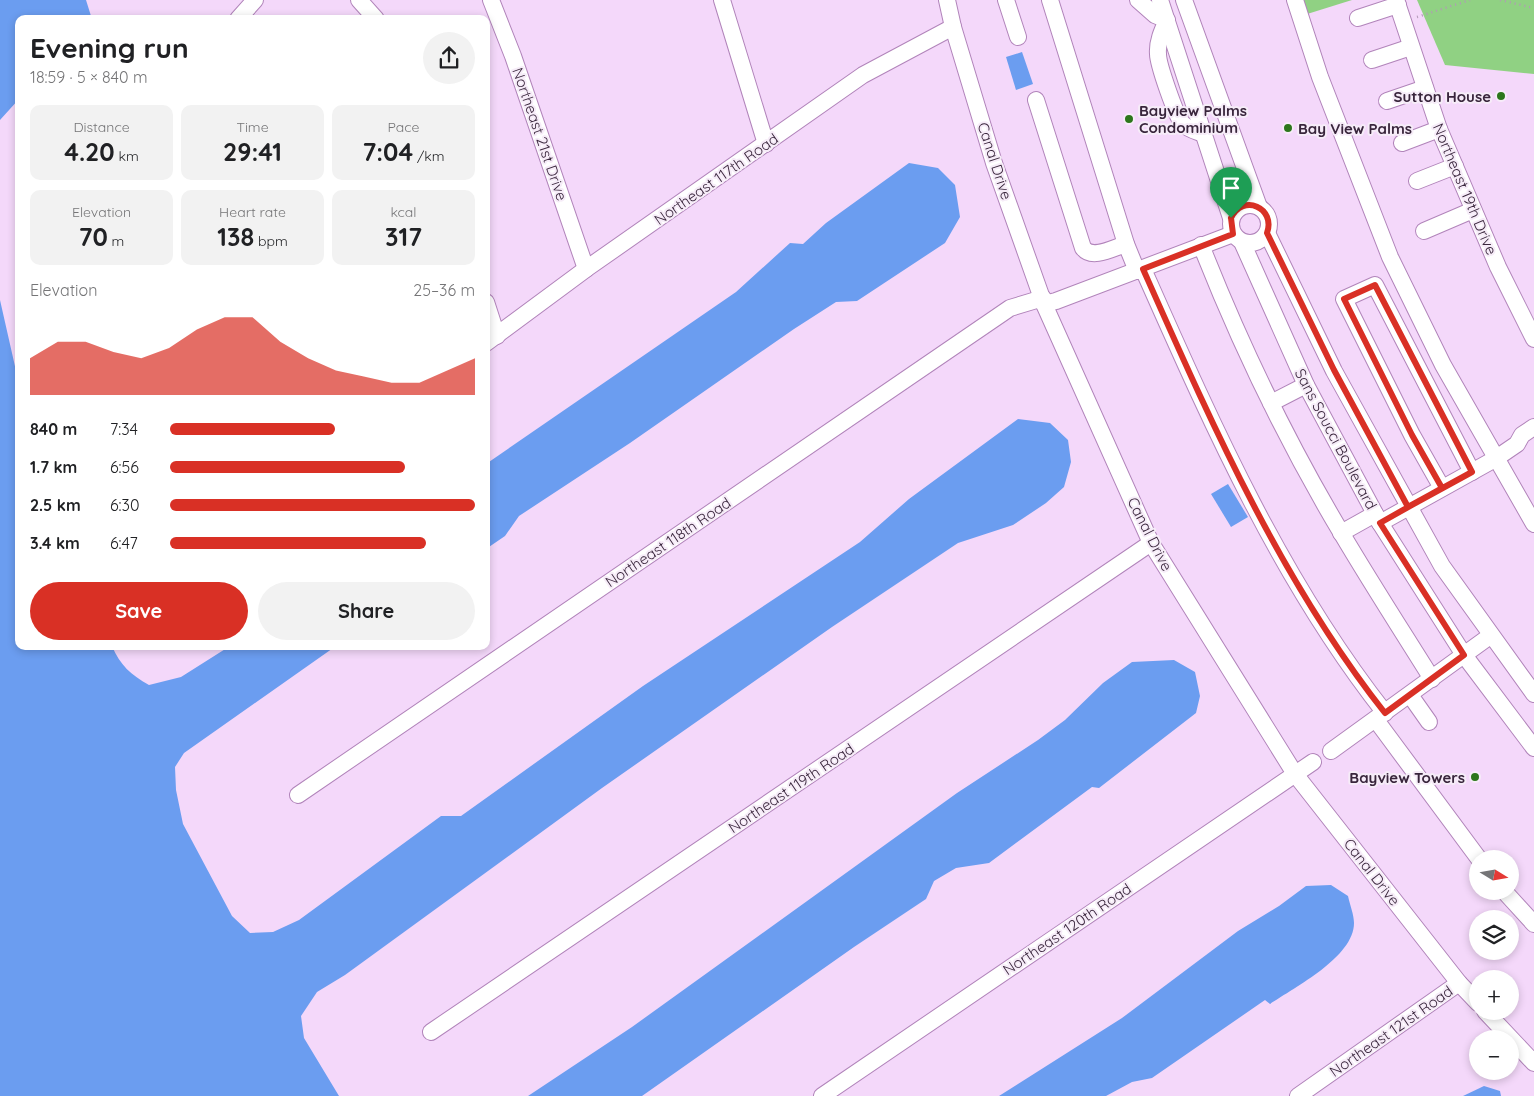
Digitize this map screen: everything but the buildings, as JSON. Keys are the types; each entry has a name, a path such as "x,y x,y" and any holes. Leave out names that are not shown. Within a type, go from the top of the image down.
{"street":[{"path":"242,15 255,0"},
{"path":"359,0 372,15"},
{"name":"Northeast 21st Drive","path":"491,0 513,56 586,269"},
{"path":"722,0 766,144"},
{"name":"Canal Drive","path":"948,0 953,27 994,163 1044,301 1151,543 1295,774 1469,994"},
{"path":"1006,0 1018,37"},
{"path":"1050,0 1126,244 1212,424 1290,570 1381,716 1472,850"},
{"path":"1138,0 1156,15 1166,20"},
{"name":"Sans Soucci Boulevard","path":"1160,0 1236,231 1306,385 1377,519 1464,655 1534,748"},
{"path":"1184,0 1259,207 1267,216 1269,228 1267,233 1253,243 1236,231 1243,206 1259,207"},
{"path":"1295,0 1320,77 1390,257 1443,365 1495,459 1534,524"},
{"path":"1358,18 1397,3"},
{"name":"Northeast 19th Drive","path":"1397,3 1424,88 1454,166 1534,339"},
{"name":"Northeast 117th Road","path":"492,339 586,269 863,75 953,27"},
{"path":"1372,60 1410,46"},
{"path":"1387,101 1424,88"},
{"path":"1036,100 1086,253 1092,255 1126,244"},
{"path":"1402,143 1439,129"},
{"path":"1417,181 1454,166"},
{"path":"1424,231 1473,210"},
{"name":"Northeast 118th Road","path":"298,794 1010,308 1044,301 1140,270 1236,231"},
{"name":"Sans Soucci Boulevard","path":"1267,233 1334,370 1442,566 1490,636 1534,694"},
{"path":"1201,245 1223,301 1271,403 1341,533 1432,679"},
{"path":"1442,488 1412,435 1344,299 1375,285 1472,472"},
{"path":"1271,403 1306,385"},
{"path":"1341,533 1408,507 1472,472 1517,444 1522,435 1534,427"},
{"path":"1517,444 1525,445 1534,440"},
{"name":"Northeast 119th Road","path":"431,1032 1151,543"},
{"path":"1331,751 1490,636"},
{"path":"1410,695 1429,722"},
{"name":"Northeast 120th Road","path":"822,1096 1313,762"},
{"path":"1512,900 1534,924"},
{"name":"Northeast 121st Road","path":"1298,1096 1459,983"},
{"path":"1493,1020 1534,1063"}],"path":[{"path":"1416,17 1470,0"},
{"path":"1500,0 1534,8"}],"green space":[{"path":"1300,0 1352,0 1304,15"},
{"path":"1417,0 1534,0 1534,74 1445,65"}],"water":[{"path":"0,0 86,0 91,15 15,15 15,103 0,120"},
{"path":"1022,52 1033,84 1016,90 1006,57"},
{"path":"909,163 938,168 955,185 960,217 945,243 857,301 836,302 794,329 630,443 519,516 505,536 490,546 490,461 736,292 790,243 803,244 826,223"},
{"path":"0,300 15,366 15,650 114,650 127,669 149,685 181,677 224,650 330,650 184,753 175,767 176,790 183,824 232,916 250,933 273,932 299,920 441,816 461,816 643,686 860,542 909,499 1018,419 1050,423 1068,440 1071,462 1064,487 1046,503 1013,525 958,543 832,627 602,788 345,975 317,992 301,1016 304,1038 339,1096 0,1096"},
{"path":"1228,484 1248,517 1231,527 1211,494"},
{"path":"1174,660 1195,672 1200,696 1196,713 1099,788 1092,787 989,863 956,868 934,881 926,899 854,947 642,1096 528,1096 632,1027 957,793 1038,740 1065,720 1103,683 1132,662"},
{"path":"1331,885 1348,896 1354,920 1351,936 1344,948 1334,959 1308,980 1270,1004 1265,1000 1152,1078 1132,1082 1106,1096 999,1096 1122,1018 1238,931 1279,906 1306,886"},
{"path":"1484,1086 1500,1091 1501,1096 1463,1096"}],"place":[{"name":"Sutton House","path":"1501,96"},
{"name":"Bayview Palms Condominium","path":"1129,119"},
{"name":"Bay View Palms","path":"1288,128"},
{"name":"Bayview Towers","path":"1475,777"}],"route":[{"path":"1231,218 1233,234 1143,269 1212,424 1290,570 1350,668 1385,713 1464,655 1380,523 1408,507 1442,488 1412,435 1344,299 1375,285 1472,472 1408,507 1334,370 1267,233 1269,222 1264,210 1248,204 1238,209 1231,218"}]}
